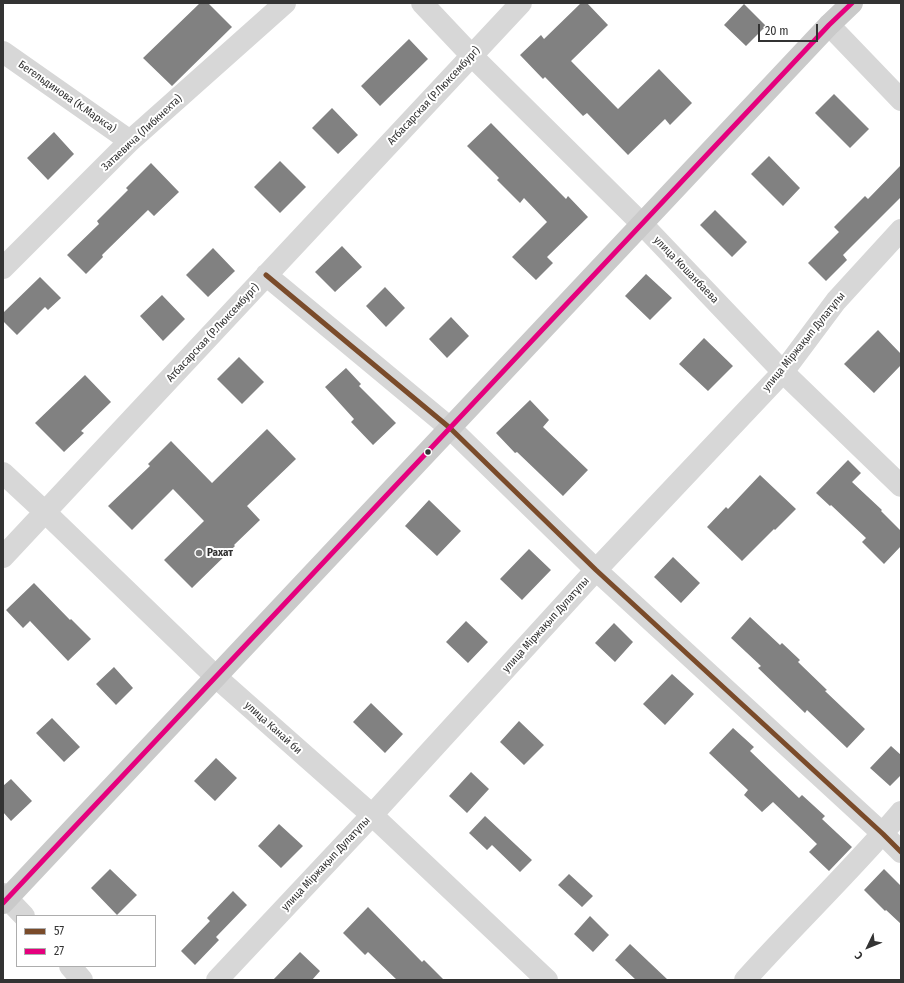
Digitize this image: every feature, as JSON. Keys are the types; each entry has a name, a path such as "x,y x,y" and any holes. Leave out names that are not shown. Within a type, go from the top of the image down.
{"main road":[{"path":"4,898 216,677 829,25 852,3"}],"street":[{"name":"Затаевича (Либкнехта)","path":"3,268 130,141 285,3"},
{"name":"улица Кошанбаева","path":"422,3 472,56 642,224 783,372 901,486"},
{"name":"Атбасарская (Р.Люксембург)","path":"3,557 521,3"},
{"path":"829,25 901,100"},
{"name":"Бегельдинова (К.Маркса)","path":"3,52 130,141"},
{"name":"улица Міржақып Дулатұлы","path":"217,980 372,815 596,570 783,372 836,301 901,230"},
{"path":"266,275 450,428 596,570 901,852"},
{"name":"улица Канай би","path":"3,473 216,677 372,815 547,980"},
{"path":"745,980 883,834 901,812"},
{"path":"4,898 23,915"},
{"path":"71,967 82,980"}],"building":[{"path":"200,3 208,3 232,27 172,86 143,58"},
{"path":"581,3 587,3 608,25 571,61 618,109 659,69 692,103 670,125 665,119 628,155 587,113 583,116 545,77 543,79 520,55 541,35 544,39"},
{"path":"744,4 766,26 746,46 724,25"},
{"path":"409,39 428,59 380,106 361,86"},
{"path":"834,94 869,129 850,148 815,113"},
{"path":"332,108 358,135 338,154 312,128"},
{"path":"491,123 566,199 568,196 588,217 547,257 553,263 536,280 512,257 547,222 524,198 520,203 497,180 499,178 467,146"},
{"path":"54,132 74,154 48,180 27,158"},
{"path":"769,156 800,188 783,206 751,174"},
{"path":"280,161 306,187 280,213 254,187"},
{"path":"151,163 179,192 154,216 148,210 102,255 103,257 86,274 67,255 99,224 97,221 128,190 126,188"},
{"path":"901,165 901,197 843,255 847,260 826,281 808,263 839,232 834,227 865,196 868,199"},
{"path":"715,210 747,242 732,257 700,225"},
{"path":"342,246 362,267 335,292 315,272"},
{"path":"213,248 235,271 208,297 186,275"},
{"path":"646,274 672,298 650,320 625,296"},
{"path":"40,277 61,298 48,310 45,307 17,335 3,321 3,313"},
{"path":"385,287 405,308 386,327 366,306"},
{"path":"162,295 185,319 163,341 140,316"},
{"path":"451,317 469,336 447,358 429,339"},
{"path":"878,330 901,354 901,365 874,393 844,364"},
{"path":"704,338 733,366 708,391 679,364"},
{"path":"239,357 264,382 242,404 217,379"},
{"path":"346,368 361,384 359,386 396,423 373,445 351,422 354,419 325,387"},
{"path":"85,375 111,402 81,431 84,433 64,452 35,423"},
{"path":"530,400 549,420 543,427 588,470 563,496 517,452 515,453 496,433"},
{"path":"267,429 296,459 247,506 260,520 192,588 164,560 204,521 173,489 132,530 108,506 150,466 148,464 171,441 212,483"},
{"path":"848,460 861,473 852,482 882,510 881,511 901,531 901,546 884,564 862,542 866,538 816,493"},
{"path":"760,475 796,509 742,561 707,527 726,507 728,509"},
{"path":"429,500 461,531 437,556 405,526"},
{"path":"529,549 551,570 522,600 500,579"},
{"path":"673,557 700,583 681,603 654,577"},
{"path":"34,583 91,639 68,661 30,621 23,628 6,610"},
{"path":"750,617 780,645 782,643 800,660 798,662 827,690 825,691 865,729 847,748 807,710 805,713 758,668 761,666 731,638"},
{"path":"466,621 488,642 468,663 446,642"},
{"path":"614,623 633,642 615,662 595,643"},
{"path":"114,667 133,688 116,705 96,684"},
{"path":"672,674 694,694 665,725 643,704"},
{"path":"371,703 403,734 385,753 353,722"},
{"path":"52,718 80,747 64,762 36,733"},
{"path":"519,721 544,745 524,765 500,742"},
{"path":"733,728 754,747 750,751 799,798 802,795 825,816 822,819 852,847 829,871 809,852 817,844 773,802 762,812 744,795 748,790 709,753"},
{"path":"891,746 901,755 901,775 890,786 870,768"},
{"path":"216,758 237,778 215,801 194,781"},
{"path":"471,772 489,789 467,813 449,796"},
{"path":"11,779 32,801 11,821 3,812 3,786"},
{"path":"485,816 532,860 520,872 492,845 487,850 469,833"},
{"path":"279,824 303,846 281,868 258,846"},
{"path":"110,869 137,895 117,915 91,888"},
{"path":"884,869 901,886 901,924 886,910 885,911 864,890"},
{"path":"569,874 593,896 582,907 558,885"},
{"path":"233,891 247,905 216,937 219,940 195,965 181,951 210,921 207,918"},
{"path":"368,907 422,962 424,960 444,980 397,980 368,952 365,955 343,933"},
{"path":"590,916 609,935 593,952 574,934"},
{"path":"630,944 668,980 636,980 615,960"},
{"path":"300,952 320,971 312,980 273,980"}],"transit line":[{"name":"27","path":"3,903 829,25 852,3"},
{"name":"57","path":"266,275 450,428 596,570 901,852"}],"place":[{"name":"Рахат","path":"199,553"}]}
